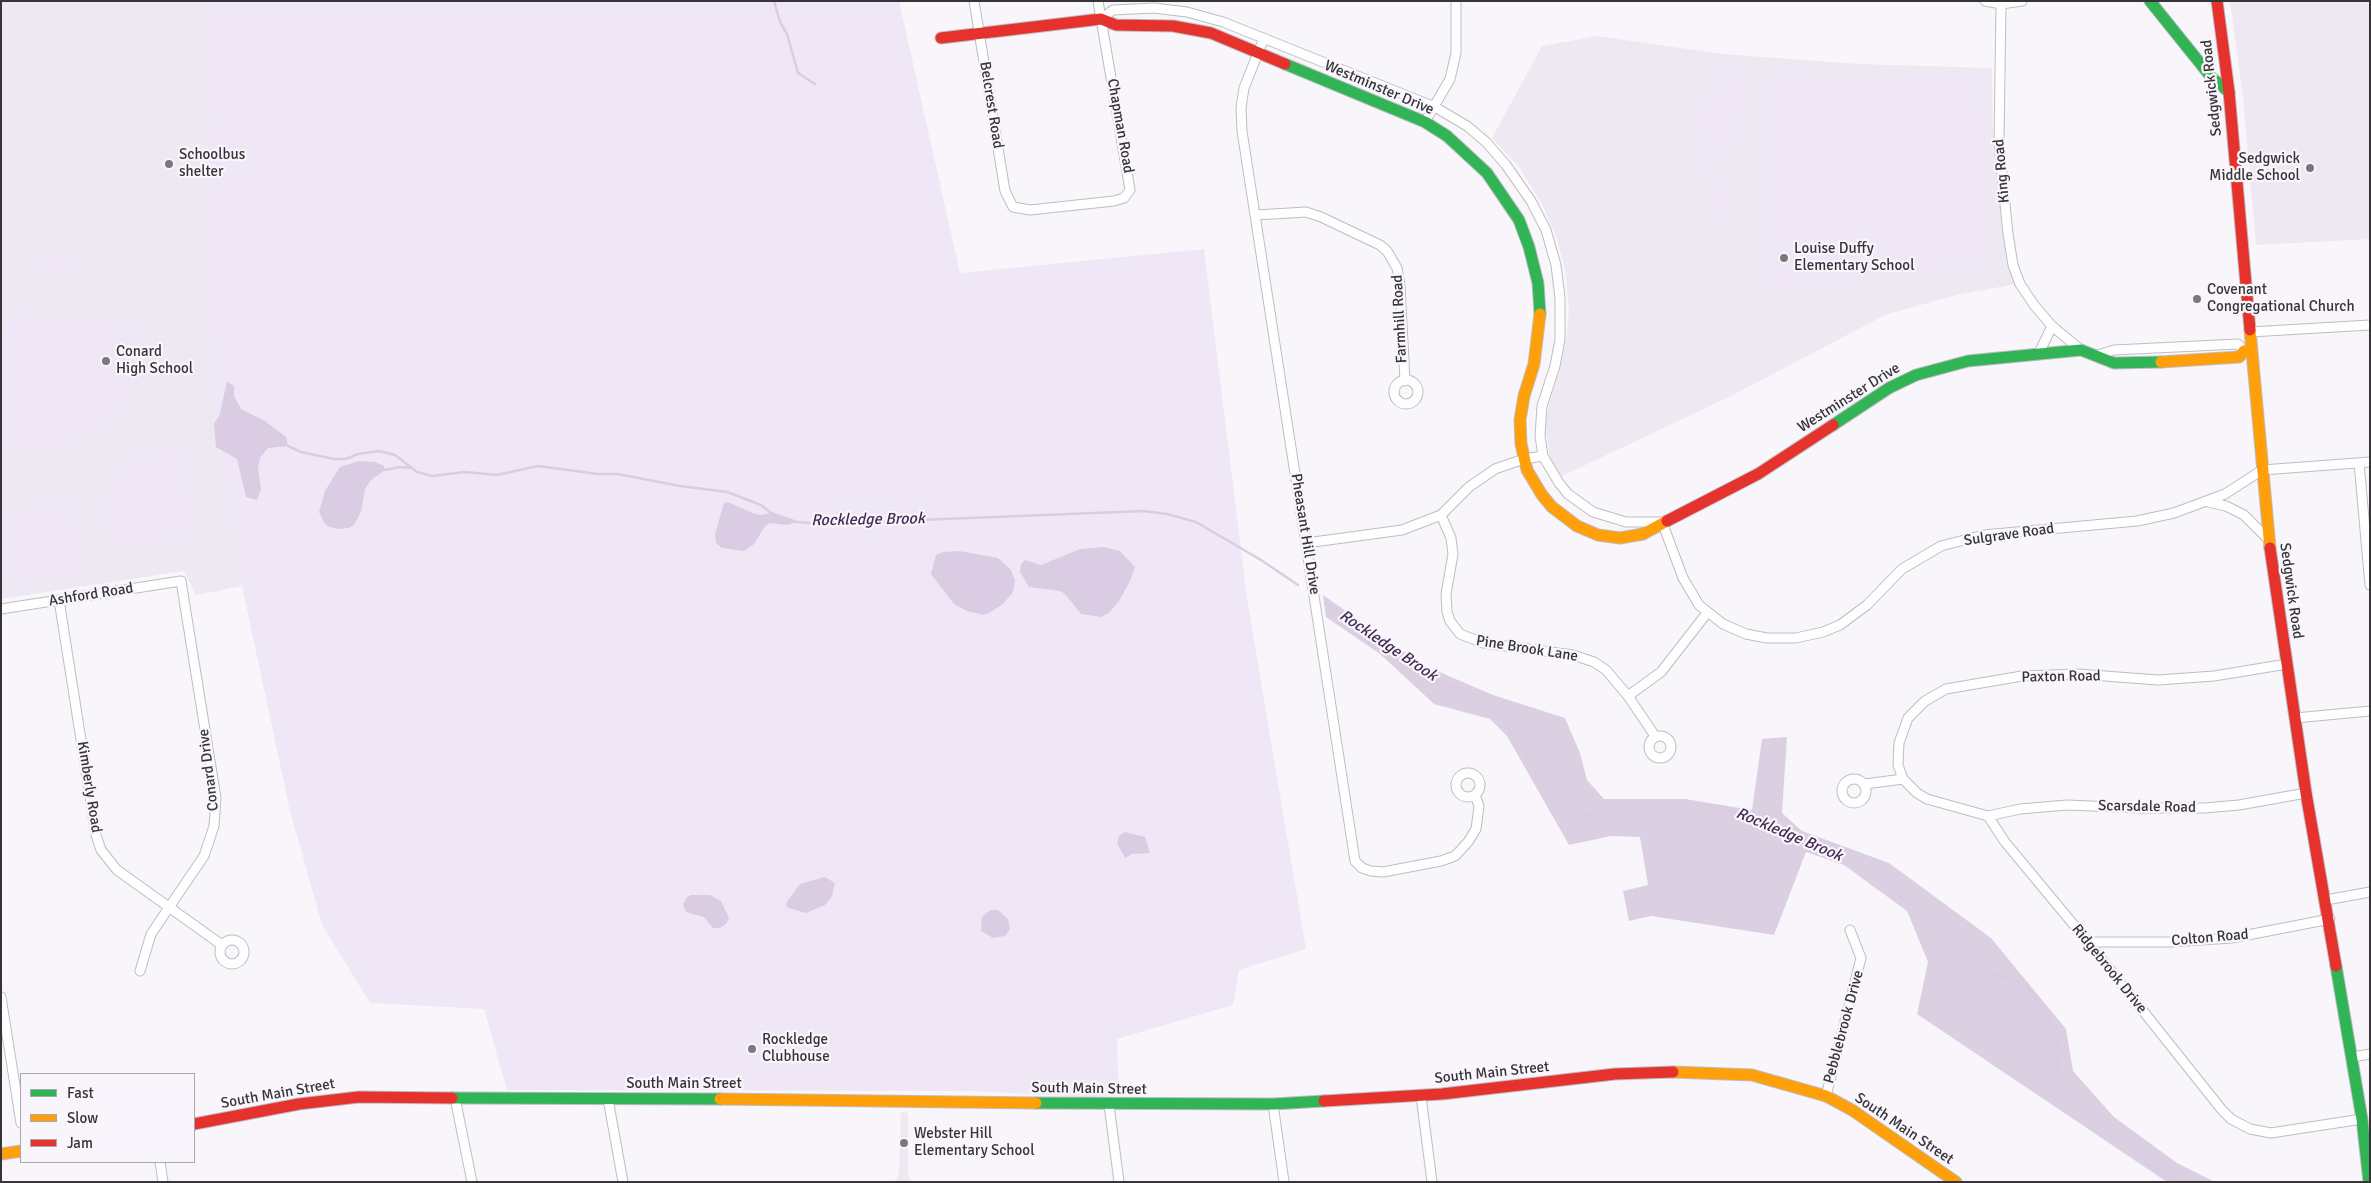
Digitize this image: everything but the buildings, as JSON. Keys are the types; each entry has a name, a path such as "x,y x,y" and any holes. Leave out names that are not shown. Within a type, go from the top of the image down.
{"main road":[{"name":"Sedgwick Road","path":"2217,1 2229,92 2250,332 2247,350 2269,540 2306,793 2330,919 2362,1119 2369,1182"},
{"path":"2152,2 2212,78 2229,92"},
{"name":"Westminster Drive","path":"941,38 1102,20 1116,25 1173,26 1211,34 1425,122 1447,136 1487,173 1504,195 1519,220 1529,247 1538,284 1540,318 1534,364 1524,396 1520,420 1524,459 1532,479 1547,501 1561,514 1587,532 1609,537 1632,537 1643,534 1662,522 1758,474 1889,388 1916,375 1968,361 2081,350 2121,364 2239,357 2247,350"},
{"name":"South Main Street","path":"195,1124 338,1098 944,1101 1109,1105 1273,1104 1420,1096 1602,1075 1671,1071 1752,1075 1783,1082 1826,1096 1852,1110 1956,1182"},
{"path":"1,1154 20,1151"}],"street":[{"name":"Belcrest Road","path":"974,1 1005,191 1013,206"},
{"name":"Chapman Road","path":"1013,206 1030,210 1114,201 1124,198 1130,190 1098,1"},
{"path":"1425,122 1450,79 1456,53 1456,1"},
{"path":"1985,1 2001,4 2022,1"},
{"name":"King Road","path":"2001,4 1999,144 2008,234 2014,265 2020,284 2052,326 2081,350"},
{"name":"Westminster Drive","path":"1102,20 1112,10 1154,8 1187,12 1223,22 1435,107 1467,126 1506,165 1531,200 1552,249 1559,290 1560,339 1555,366 1542,406 1540,436 1543,456 1568,494 1593,512 1626,522 1662,522"},
{"name":"Pheasant Hill Drive","path":"1264,38 1244,88 1241,108 1242,131 1355,861 1362,868 1383,872 1441,861 1454,856 1468,842 1476,829 1479,806 1475,795"},
{"name":"Farmhill Road","path":"1256,215 1293,211 1306,212 1321,217 1380,245 1387,251 1397,268 1400,285 1404,381"},
{"path":"2250,332 2370,325"},
{"path":"2038,355 2052,326"},
{"path":"1306,543 1402,530 1441,515 1485,475 1524,459 1543,456"},
{"path":"2262,470 2370,462"},
{"path":"2359,463 2370,584"},
{"name":"Sulgrave Road","path":"1662,522 1682,578 1692,596 1707,613 1734,630 1758,637 1781,639 1807,636 1840,625 1853,617 1902,569 1941,546 1984,535 2137,521 2174,513 2208,502 2225,494 2262,470"},
{"path":"2208,502 2226,506 2244,515 2269,540"},
{"name":"Pine Brook Lane","path":"1441,515 1452,546 1453,561 1446,594 1447,612 1450,621 1460,634 1483,643 1587,659 1606,670 1628,696 1655,736"},
{"name":"Ashford Road","path":"1,609 181,581"},
{"name":"Conard Drive","path":"140,971 151,934 209,846 214,826 216,798 181,581"},
{"name":"Kimberly Road","path":"59,600 98,842 105,858 117,870 222,945"},
{"path":"1628,696 1661,672 1707,613"},
{"name":"Paxton Road","path":"1904,779 1898,765 1899,743 1908,718 1925,701 1946,689 2022,676 2078,674 2158,680 2214,676 2287,664"},
{"path":"2294,718 2370,711"},
{"path":"1865,784 1904,779 1917,793 1927,798 1988,816"},
{"name":"Scarsdale Road","path":"1988,816 2020,809 2068,804 2140,808 2239,806 2306,793"},
{"name":"Ridgebrook Drive","path":"1988,816 2005,842 2231,1119 2250,1129 2271,1133 2362,1119"},
{"path":"2326,900 2370,892"},
{"name":"Colton Road","path":"2088,942 2170,942 2232,938 2330,919"},
{"name":"Pebblebrook Drive","path":"1826,1096 1862,958 1850,930"},
{"path":"1,997 20,1117"},
{"path":"2352,1057 2370,1054"},
{"path":"1420,1096 1432,1182"},
{"path":"456,1098 472,1182"},
{"path":"608,1099 623,1182"},
{"path":"1273,1104 1284,1182"},
{"path":"1109,1105 1119,1182"},
{"path":"160,1163 163,1182"}],"shaded area":[{"name":"Conard High School","path":"1,1 203,1 209,123 200,251 221,471 242,586 196,595 184,571 1,599"},
{"path":"203,1 899,1 960,273 1204,249 1247,598 1306,949 1239,970 1233,1005 1117,1039 1119,1095 1090,1097 971,1091 507,1090 484,1009 370,1003 322,925 290,811 242,586 221,471 200,251 209,123"},
{"name":"Sedgwick Middle School","path":"2230,1 2370,1 2370,239 2256,245 2243,97"},
{"name":"Louise Duffy Elementary School","path":"1597,36 1722,54 1859,64 1992,68 1993,148 2007,265 2016,284 1956,295 1885,315 1729,397 1560,477 1550,457 1545,428 1567,332 1569,308 1565,269 1556,236 1542,204 1519,167 1492,138 1542,46"},
{"path":"1720,67 1747,70 1751,111 1726,156 1687,133 1700,102 1703,103"},
{"path":"1768,71 1981,76 1990,266 1760,293"},
{"path":"1703,145 1706,148 1710,172 1691,175 1686,151"},
{"path":"1716,175 1731,183 1737,216 1715,221 1708,209 1707,198 1709,189"},
{"path":"39,249 78,252 77,273 38,271"},
{"path":"4,310 138,323 137,376 117,421 75,446 25,451 1,449"},
{"path":"227,381 234,386 234,396 241,409 265,421 286,437 288,446 268,448 260,458 258,469 261,490 257,500 246,497 237,459 216,447 214,424 220,414"},
{"path":"182,443 200,539 107,551 102,504 114,469 150,446"},
{"path":"359,461 375,462 384,466 385,470 371,480 365,489 361,512 354,525 349,528 339,529 330,527 325,524 319,512 325,491 340,467"},
{"path":"75,498 88,574 1,590 1,510"},
{"path":"728,502 755,514 771,513 797,522 787,525 769,523 765,526 754,544 744,551 722,548 716,543 715,534 724,503"},
{"path":"1104,547 1120,551 1135,567 1119,601 1109,613 1101,617 1081,614 1065,594 1060,591 1029,587 1020,572 1021,564 1025,560 1041,565 1080,549"},
{"path":"959,551 998,558 1011,570 1015,580 1013,592 1003,604 983,615 967,611 954,604 931,574 936,555 943,552"},
{"path":"1323,595 1423,665 1493,695 1565,718 1580,753 1587,780 1604,799 1685,799 1752,810 1762,739 1787,737 1782,813 1802,831 1889,863 1991,938 2066,1029 2073,1071 2114,1117 2177,1163 2215,1182 2167,1182 1917,1014 1928,962 1907,911 1844,865 1806,852 1774,935 1651,916 1629,921 1623,891 1648,885 1640,837 1611,836 1569,845 1507,736 1490,719 1434,704 1380,654 1326,617"},
{"path":"1125,832 1145,837 1150,853 1132,854 1125,858 1117,843 1119,836"},
{"path":"825,877 835,883 832,896 825,905 806,913 788,908 786,905 788,900 800,884"},
{"path":"691,895 710,895 721,901 729,918 726,924 720,928 713,928 704,917 686,912 683,904 686,898"},
{"path":"990,910 998,910 1008,919 1010,929 1005,936 993,938 981,931 982,917"},
{"name":"Webster Hill Elementary School","path":"901,1112 908,1113 908,1173 911,1182 895,1182 899,1174"}],"waterway":[{"path":"774,1 780,22 787,34 798,73 815,84"},
{"name":"Rockledge Brook","path":"288,446 301,452 334,459 346,459 358,454 379,451 395,455 417,472 432,476 465,472 497,475 538,466 598,474 618,474 680,486 727,492 761,505 771,513 785,518 797,522 820,524 1143,511 1167,514 1196,522 1261,560 1298,585"},
{"path":"385,470 399,467 412,468"},
{"name":"Rockledge Brook","path":"1325,603 1395,651 1425,675 1446,685 1465,690 1493,705 1558,801 1580,815 1595,814 1621,804 1634,803 1684,803 1719,807 1816,843 1865,869 1925,916 1972,963 1984,972 2023,983 2032,993 2055,1030 2059,1048 2056,1081 2066,1093 2157,1171 2186,1182"}],"traffic: fast":[{"path":"2150,1 2212,78 2229,92"},
{"path":"1285,64 1425,122 1447,136 1487,173 1519,220 1529,247 1538,283 1540,314"},
{"path":"1833,425 1889,388 1916,375 1968,361 2081,350 2114,363 2161,362"},
{"path":"2336,966 2362,1119 2369,1182"},
{"path":"452,1098 720,1099"},
{"path":"1036,1103 1273,1104 1324,1101"}],"traffic: slow":[{"path":"1540,314 1534,364 1524,396 1520,420 1521,444 1527,470 1542,495 1552,507 1577,526 1598,535 1620,538 1643,534 1667,521"},
{"path":"2250,330 2270,548"},
{"path":"2161,362 2239,357 2244,351 2251,350"},
{"path":"1673,1072 1752,1075 1826,1096 1852,1110 1956,1182"},
{"path":"720,1099 1036,1103"},
{"path":"1,1154 20,1151"}],"traffic: jam":[{"path":"2217,1 2229,92 2250,330"},
{"path":"941,38 1101,19 1116,25 1173,26 1211,33 1285,64"},
{"path":"1667,521 1758,474 1833,425"},
{"path":"2270,548 2306,793 2336,966"},
{"path":"1324,1101 1442,1094 1615,1074 1673,1072"},
{"path":"195,1124 299,1104 359,1097 452,1098"}],"place":[{"name":"Schoolbus shelter","path":"169,164"},
{"name":"Sedgwick Middle School","path":"2310,168"},
{"name":"Louise Duffy Elementary School","path":"1784,258"},
{"name":"Covenant Congregational Church","path":"2197,299"},
{"name":"Conard High School","path":"106,361"},
{"name":"Rockledge Clubhouse","path":"752,1049"},
{"name":"Webster Hill Elementary School","path":"904,1143"}]}
